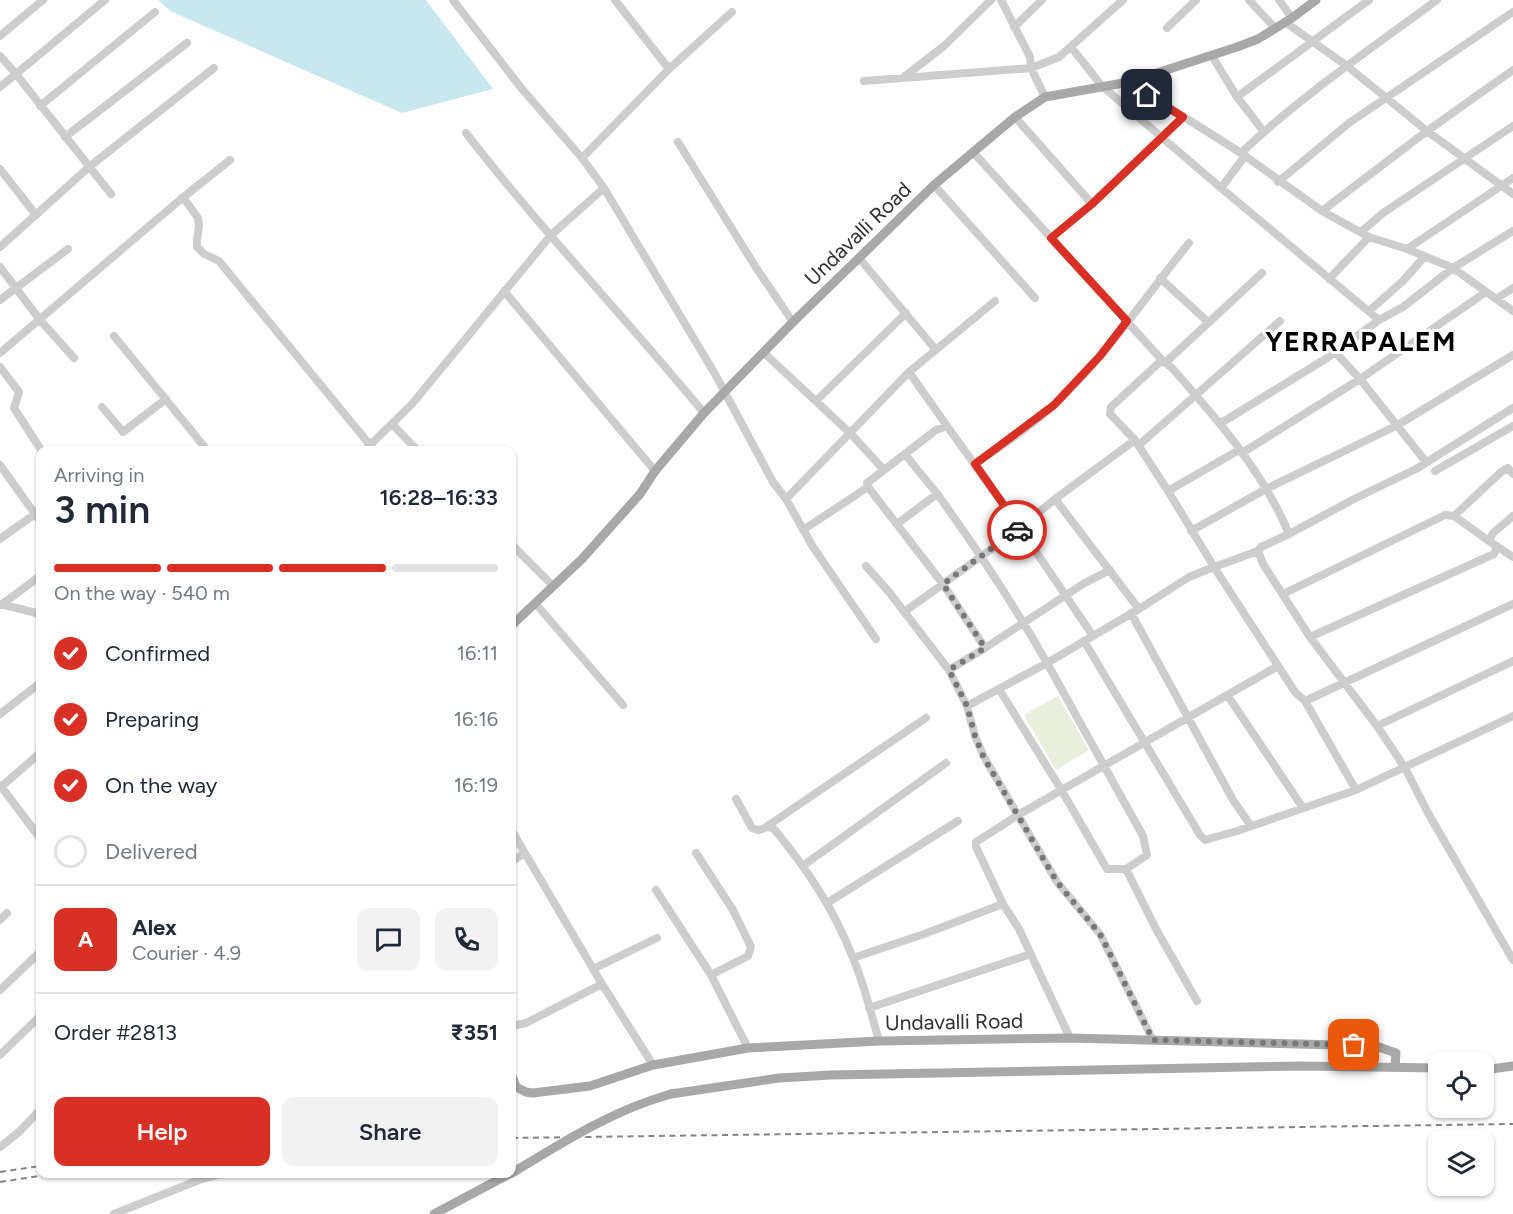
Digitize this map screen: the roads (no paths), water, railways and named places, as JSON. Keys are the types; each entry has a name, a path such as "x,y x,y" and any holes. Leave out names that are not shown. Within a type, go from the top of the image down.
{"main road":[{"name":"Undavalli Road","path":"516,621 582,559 640,494 655,471 704,413 793,322 934,185 1015,117 1045,97 1129,82 1258,39 1316,0"},
{"name":"Undavalli Road","path":"516,1089 533,1093 590,1086 653,1065 748,1048 879,1041 1070,1038 1376,1046 1396,1053 1395,1067"},
{"path":"1494,1069 1513,1066"},
{"path":"516,1170 609,1116 642,1102 726,1084 779,1078 831,1075 1269,1067 1428,1068"},
{"path":"434,1214 502,1178"}],"street":[{"path":"0,36 43,0"},
{"path":"0,87 105,0"},
{"path":"453,0 522,90 582,158 604,188 724,393 773,482 786,499 813,547 876,639"},
{"path":"615,0 669,69"},
{"path":"902,78 944,46 991,0"},
{"path":"1001,0 1030,57 1031,68 1045,97"},
{"path":"1014,27 1042,0"},
{"path":"864,81 1031,68 1059,57 1124,0"},
{"path":"1167,28 1196,0"},
{"path":"1250,0 1275,28"},
{"path":"1279,0 1288,20 1311,41 1347,66 1427,131 1513,194"},
{"path":"1237,97 1369,0"},
{"path":"1221,188 1243,154 1263,132 1347,66 1437,0"},
{"path":"40,106 155,12"},
{"path":"582,158 669,69 732,12"},
{"path":"1278,182 1349,123 1513,12"},
{"path":"65,137 186,43"},
{"path":"1071,47 1102,86 1379,320"},
{"path":"0,56 111,194"},
{"path":"1212,56 1237,97 1263,132"},
{"path":"0,247 89,167 214,68"},
{"path":"1322,211 1427,131 1513,70"},
{"path":"1129,82 1243,154 1278,182 1322,211 1369,237 1407,249 1453,268 1513,311"},
{"path":"1015,117 1092,204"},
{"path":"1051,238 1092,204 1183,117"},
{"path":"1361,232 1383,213 1513,126"},
{"path":"466,133 506,185 552,235 704,413"},
{"path":"678,142 755,266 793,322"},
{"path":"973,152 1221,423 1266,489 1289,534"},
{"path":"0,353 183,197 230,160"},
{"path":"0,169 36,215"},
{"path":"1407,249 1513,178"},
{"path":"934,185 1035,298"},
{"path":"369,446 412,404 552,235 604,188"},
{"path":"183,197 198,218 196,240 200,250 219,261 367,446"},
{"path":"1221,423 1335,352 1379,320 1403,307 1453,268 1513,231"},
{"path":"1329,279 1369,237"},
{"path":"975,464 1054,405 1100,356 1189,243"},
{"path":"0,300 68,249"},
{"path":"1369,311 1425,256"},
{"path":"859,258 936,350"},
{"path":"0,267 40,320 74,358"},
{"path":"1262,273 1109,409 1110,414 1137,443 1278,666 1295,692 1305,701 1356,790"},
{"path":"1160,278 1208,322"},
{"path":"1496,299 1513,288"},
{"path":"504,291 655,471"},
{"path":"1168,491 1360,379 1486,292"},
{"path":"786,499 909,372 995,302"},
{"path":"816,401 906,313"},
{"path":"904,612 981,558 1055,499 1137,443 1196,396 1280,321"},
{"path":"114,336 204,446"},
{"path":"1335,352 1360,379 1395,426 1426,462"},
{"path":"765,353 850,433 884,470"},
{"path":"1191,531 1266,489 1395,426 1513,355"},
{"path":"0,368 19,392 14,408 38,446"},
{"path":"909,372 1020,528 1093,636"},
{"path":"102,407 123,432 166,399"},
{"path":"967,706 1047,663 1189,577 1258,551 1261,547 1416,469 1513,408"},
{"path":"392,424 413,446"},
{"path":"947,426 936,430 867,483 943,584 985,648"},
{"path":"1435,471 1513,426"},
{"path":"906,455 937,494 1023,622 1143,836 1147,855 1126,869 1107,869 999,689"},
{"path":"1454,516 1501,472 1508,468 1513,474"},
{"path":"2,470 36,514"},
{"path":"803,530 868,487"},
{"path":"897,524 937,494"},
{"path":"1055,499 1139,609"},
{"path":"1283,594 1445,515 1454,516 1513,557"},
{"path":"1489,541 1493,533 1513,516"},
{"path":"0,539 36,518"},
{"path":"1310,637 1494,554 1497,546"},
{"path":"516,549 553,586"},
{"path":"1258,551 1263,564 1310,637 1377,726 1405,768 1428,813 1513,960"},
{"path":"866,566 949,670 967,706 984,758 1057,882 1100,934 1153,1040"},
{"path":"949,670 1083,584 1110,570"},
{"path":"1,604 36,579"},
{"path":"535,603 623,705"},
{"path":"1,604 36,613"},
{"path":"1305,701 1513,604"},
{"path":"1131,613 1233,800 1251,826"},
{"path":"1084,641 1202,839 1207,840 1356,790 1513,716"},
{"path":"1377,726 1513,661"},
{"path":"1070,1038 1019,929 1003,904 976,845 978,840 1278,666"},
{"path":"0,714 36,686"},
{"path":"1228,696 1303,808"},
{"path":"736,800 752,828 758,830 766,827 926,718"},
{"path":"36,757 2,791 36,825"},
{"path":"804,865 946,763"},
{"path":"827,903 958,821"},
{"path":"766,827 774,829 804,865 827,903 853,958 879,1041"},
{"path":"516,838 602,984 653,1065"},
{"path":"516,859 525,853"},
{"path":"696,853 733,910 751,947 748,956 711,975"},
{"path":"1126,869 1156,929 1197,1001"},
{"path":"656,890 711,975 748,1048"},
{"path":"853,958 1003,904"},
{"path":"0,920 7,913"},
{"path":"593,969 657,938"},
{"path":"869,1008 1031,954"},
{"path":"0,990 36,956"},
{"path":"516,1025 526,1023 602,984"},
{"path":"0,1055 36,1020"},
{"path":"0,1147 36,1114"},
{"path":"114,1214 206,1178"}],"water":[{"path":"158,0 426,0 493,89 402,113 170,11"}],"railway":[{"path":"516,1138 1513,1124"},
{"path":"0,1172 36,1167"},
{"path":"0,1182 36,1177"}],"district":[{"name":"YERRAPALEM","path":"1361,342"}]}
